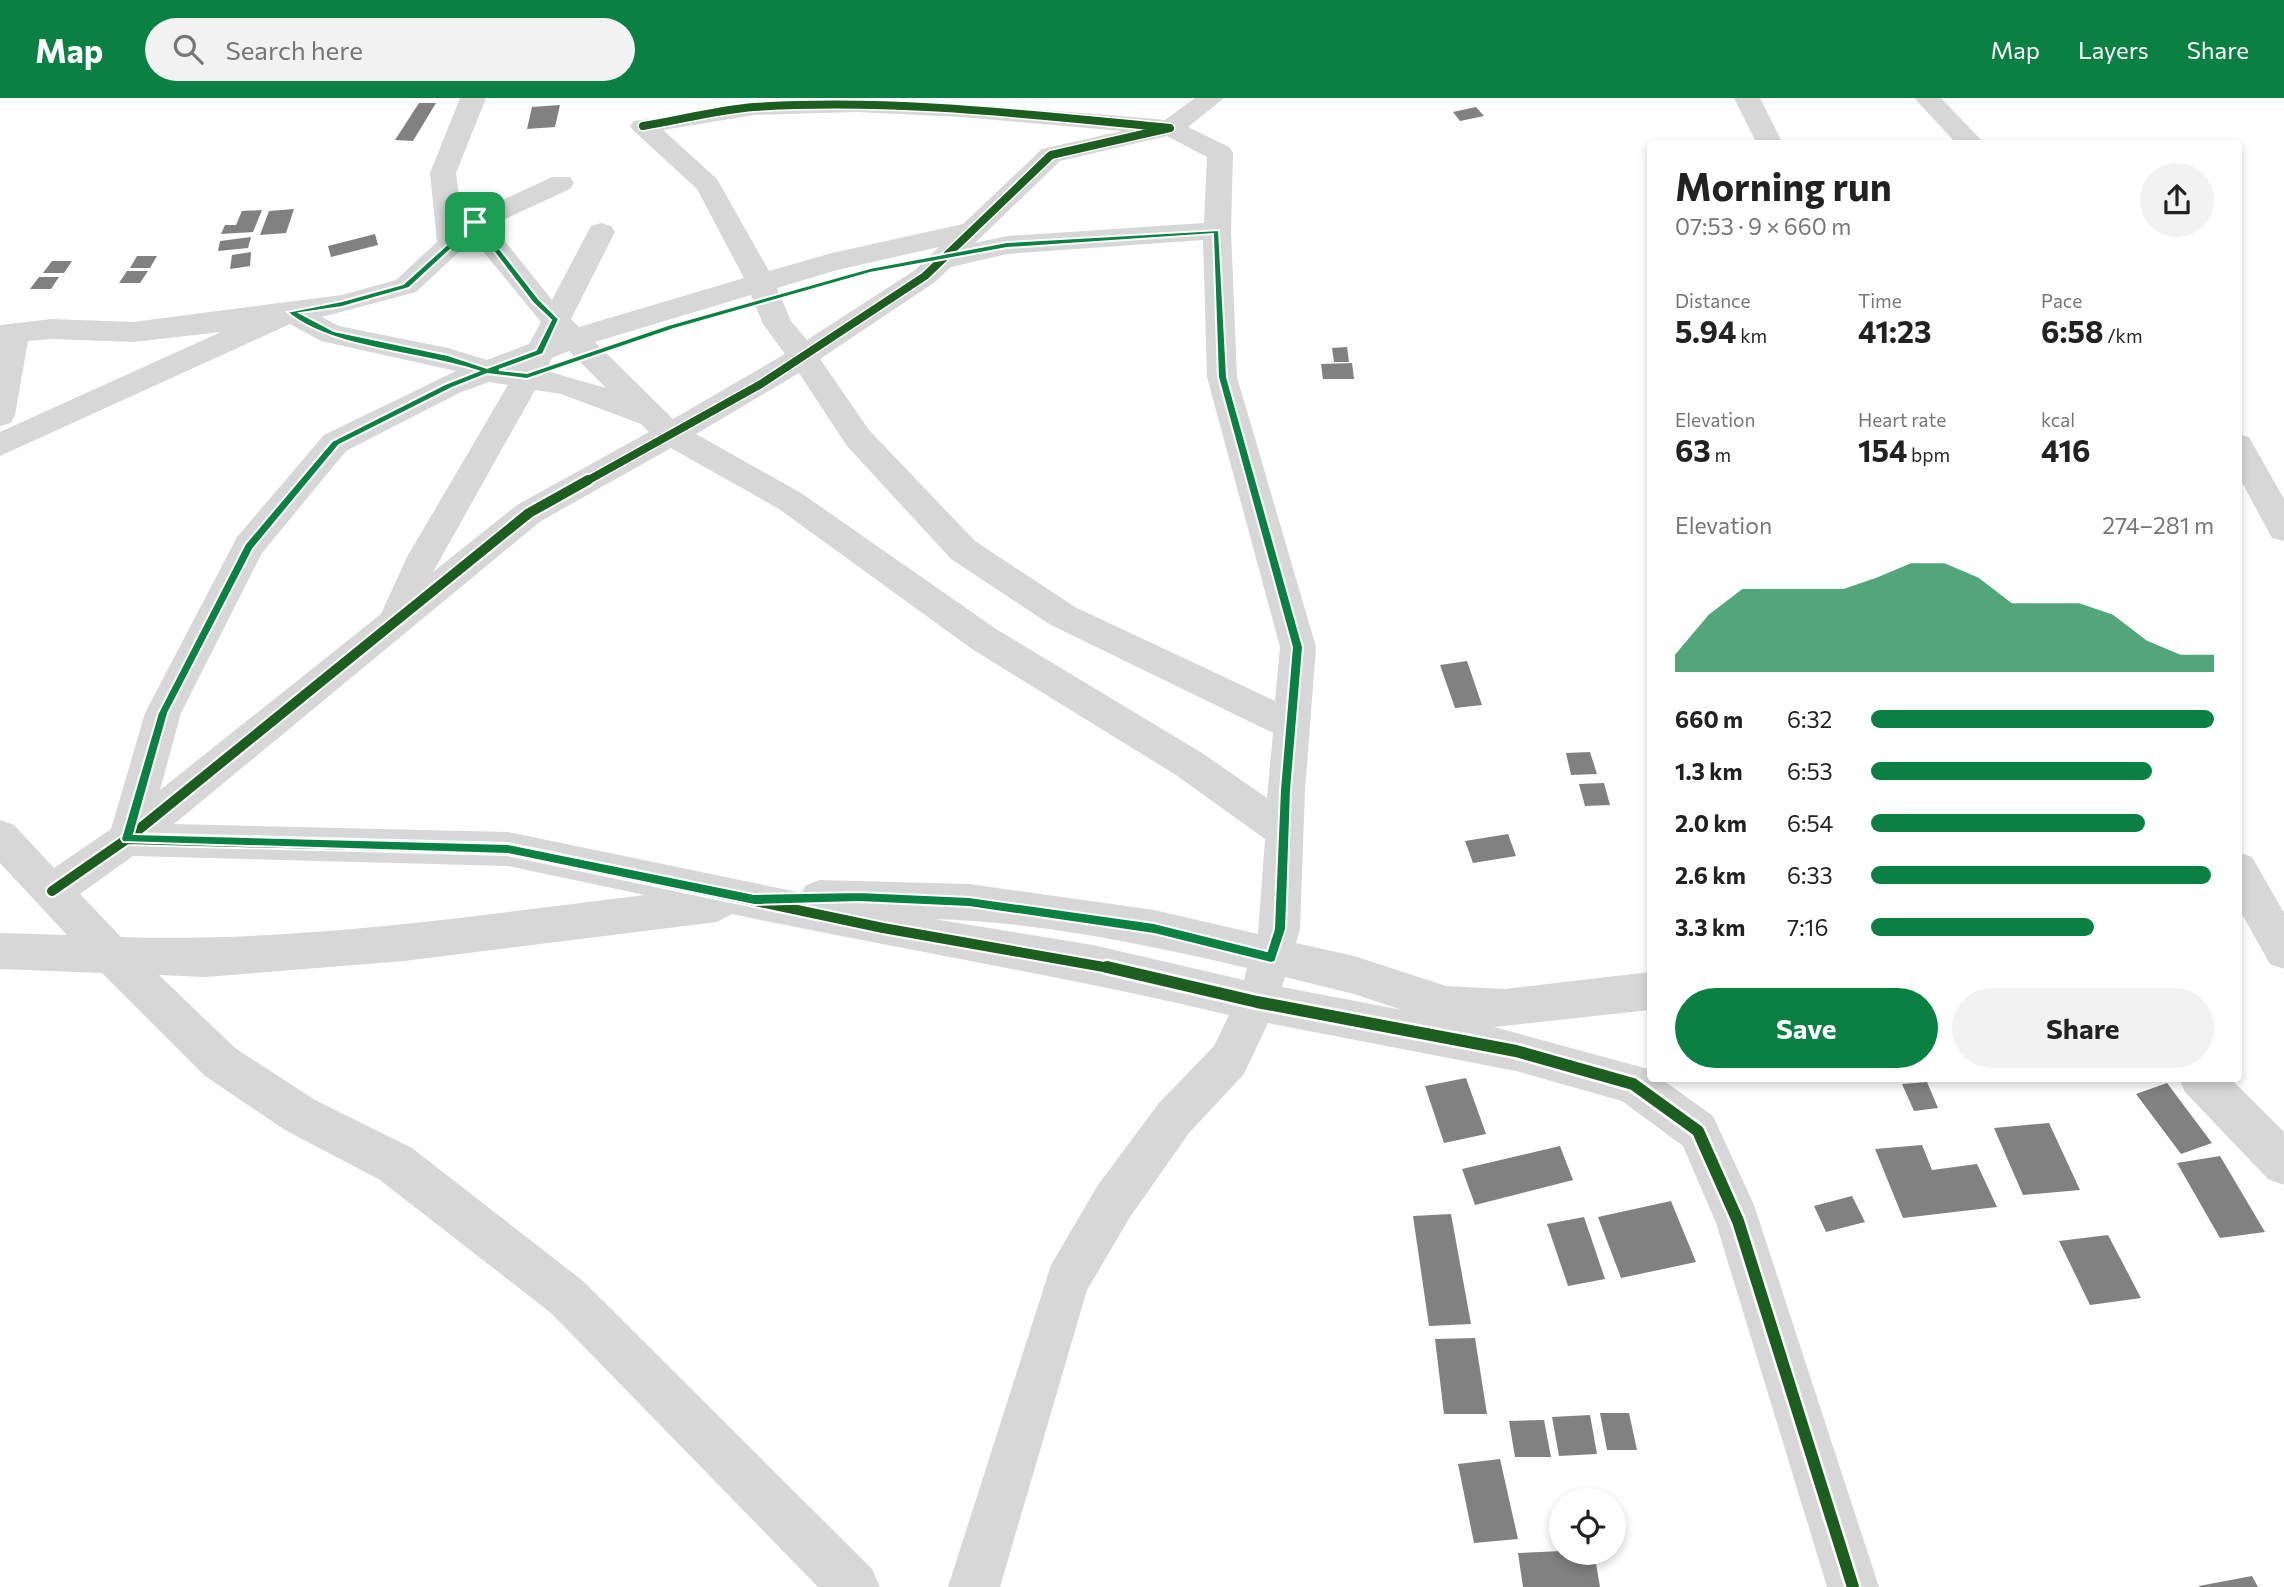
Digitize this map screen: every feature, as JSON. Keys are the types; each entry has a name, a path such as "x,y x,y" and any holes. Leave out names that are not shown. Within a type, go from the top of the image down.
{"street":[{"path":"452,244 443,173 473,98"},
{"path":"643,126 680,98"},
{"path":"1170,128 1191,98"},
{"path":"51,891 127,839 529,513 661,425 761,384 925,276 1051,155 1170,128 1211,98"},
{"path":"1747,98 1768,140"},
{"path":"1927,98 1968,140"},
{"path":"643,126 754,107 855,104 968,108 1170,128 1220,153 1217,231 1222,377 1298,647 1283,831 1280,929 1257,1002 1229,1060 1174,1118 1114,1201 1067,1281 974,1587"},
{"path":"643,126 708,185 748,254 778,324 858,438 963,550 1063,616 1290,725"},
{"path":"0,415 8,334 52,329 133,332 342,304 406,286 475,222 561,183"},
{"path":"475,222 536,301 661,425"},
{"path":"764,292 832,262 972,231"},
{"path":"127,839 163,713 249,546 335,443 448,386 487,371 534,364 574,337 764,292 1007,245 1217,231"},
{"path":"574,337 601,232"},
{"path":"291,312 331,334 448,358 487,371"},
{"path":"0,444 291,312"},
{"path":"534,364 566,385 661,425 790,501 984,639 1189,764 1283,831"},
{"path":"393,625 419,566 534,364"},
{"path":"2242,452 2284,529"},
{"path":"0,837 109,952 219,1062 300,1115 396,1164 567,1297 854,1587"},
{"path":"127,839 508,849 883,928 1093,964 1257,1002 1516,1051 1633,1084 1698,1130 1738,1221 1853,1587"},
{"path":"2242,876 2284,951"},
{"path":"0,951 109,952 206,958 404,943 754,900 859,897 969,902 1154,928 1271,958 1354,975 1446,1005 1504,1008 1647,991"},
{"path":"2204,1082 2284,1163"}],"building":[{"path":"419,103 436,103 413,141 395,140"},
{"path":"560,105 555,127 527,129 532,107"},
{"path":"1476,107 1484,116 1460,121 1453,112"},
{"path":"294,209 286,233 260,235 269,211"},
{"path":"262,210 253,232 221,234 225,225 236,225 242,211"},
{"path":"375,234 378,245 331,257 328,246"},
{"path":"251,237 248,248 218,251 220,241"},
{"path":"251,252 250,266 230,269 232,255"},
{"path":"137,256 157,256 150,268 130,268"},
{"path":"52,261 72,261 64,273 43,273"},
{"path":"127,271 148,271 140,283 119,283"},
{"path":"39,277 59,277 51,289 30,289"},
{"path":"1347,347 1349,362 1334,362 1332,348"},
{"path":"1352,363 1354,379 1323,379 1321,364"},
{"path":"1467,661 1482,705 1455,708 1440,665"},
{"path":"1590,752 1597,774 1571,775 1566,753"},
{"path":"1604,783 1610,805 1585,806 1579,784"},
{"path":"1508,834 1516,856 1473,863 1465,841"},
{"path":"1466,1078 1486,1134 1444,1143 1425,1086"},
{"path":"1927,1082 1938,1108 1914,1111 1902,1084"},
{"path":"2167,1083 2212,1143 2181,1154 2136,1094"},
{"path":"2049,1123 2080,1190 2023,1195 1994,1128"},
{"path":"1922,1145 1932,1170 1977,1164 1997,1207 1903,1218 1875,1149"},
{"path":"1560,1146 1573,1180 1475,1205 1462,1169"},
{"path":"2220,1156 2265,1232 2220,1238 2177,1163"},
{"path":"1852,1196 1865,1222 1826,1232 1814,1206"},
{"path":"1671,1201 1696,1262 1621,1278 1598,1217"},
{"path":"1451,1214 1471,1324 1429,1326 1413,1216"},
{"path":"1584,1217 1605,1279 1568,1286 1547,1224"},
{"path":"2108,1235 2141,1298 2090,1305 2059,1241"},
{"path":"1475,1338 1487,1414 1444,1414 1435,1339"},
{"path":"1600,1413 1629,1413 1637,1450 1607,1450"},
{"path":"1590,1415 1597,1454 1559,1456 1552,1417"},
{"path":"1544,1420 1551,1457 1515,1457 1509,1421"},
{"path":"1500,1459 1518,1539 1474,1543 1458,1464"},
{"path":"1549,1552 1549,1565 1596,1565 1600,1587 1523,1587 1518,1553"},
{"path":"2252,1576 2258,1587 2199,1587 2199,1586"}],"cycle path":[{"path":"127,839 529,513 761,384 925,276 1051,155 1170,128 962,109 857,105 754,107 643,126"},
{"path":"52,891 127,839 508,849 883,928 1093,964 1257,1002 1516,1051 1633,1084 1698,1131 1738,1221 1853,1587"}],"route":[{"path":"475,222 406,286 342,304 291,312 331,334 448,358 487,371 527,376 671,327 870,271 1007,245 1217,231 1222,377 1298,647 1290,725 1280,929 1271,958 1154,928 969,902 859,897 754,900 508,849 127,839 163,713 249,546 335,443 448,386 487,371 540,352 555,319 536,301 475,222"}]}
